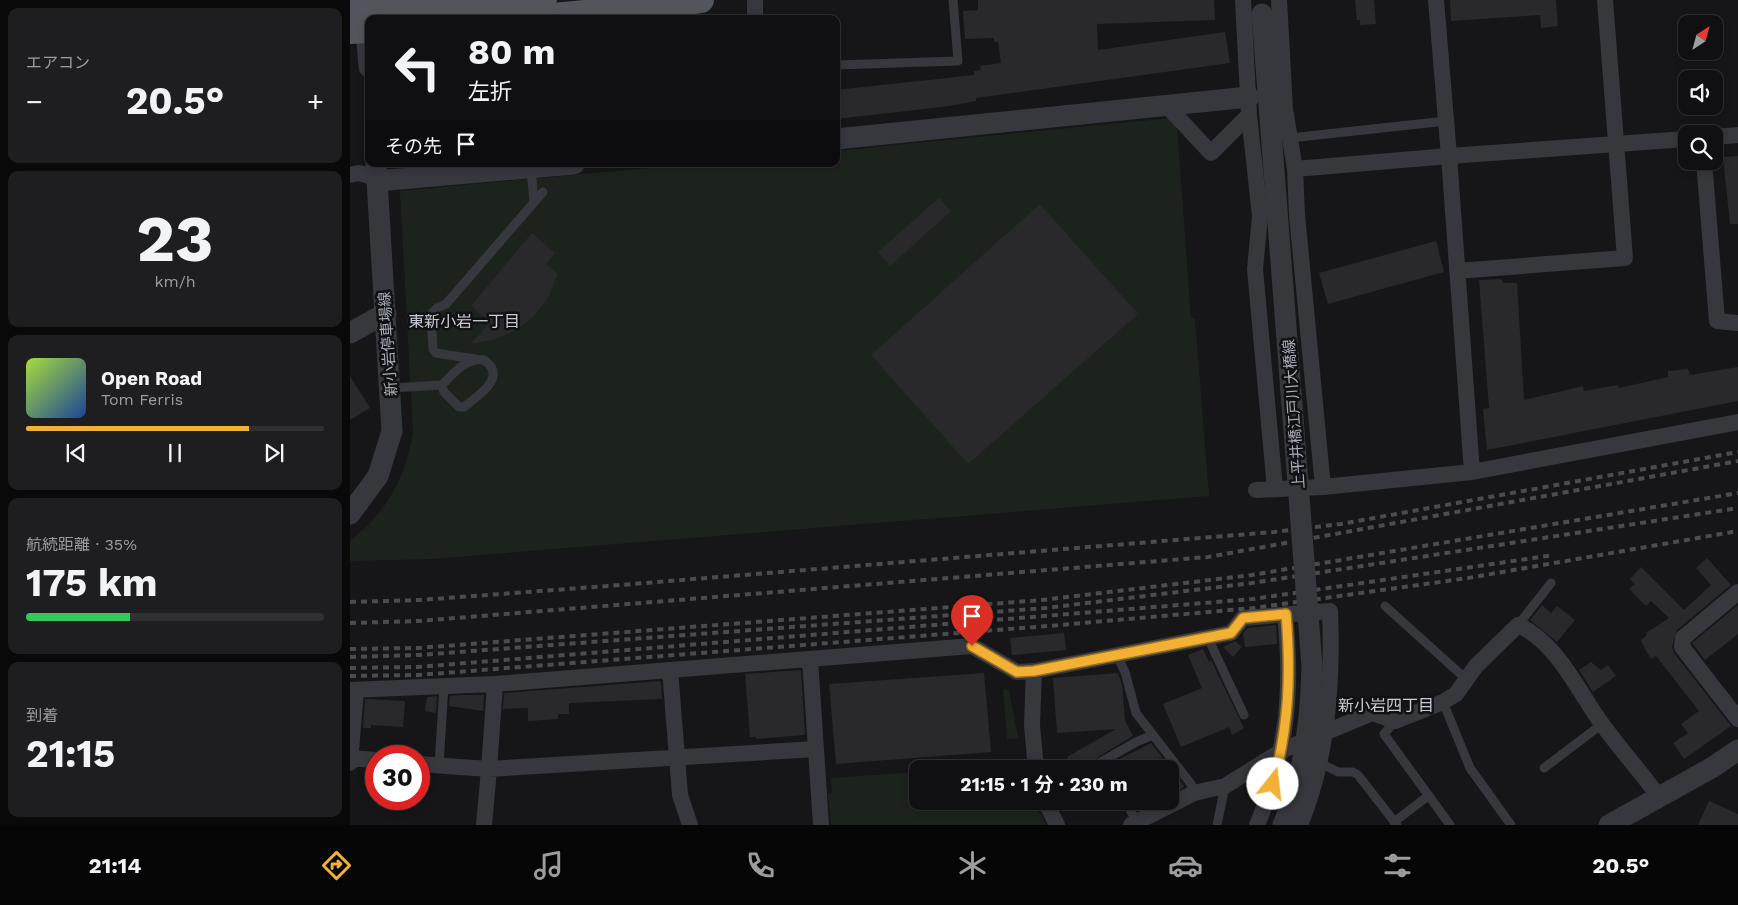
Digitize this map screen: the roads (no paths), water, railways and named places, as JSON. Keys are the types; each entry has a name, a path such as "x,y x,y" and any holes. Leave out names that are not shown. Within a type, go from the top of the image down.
{"main road":[{"path":"397,15 396,7 403,0"},
{"path":"408,15 551,12 701,0"},
{"path":"538,15 551,12"}],"street":[{"path":"755,0 755,15"},
{"path":"1243,0 1249,106 1260,216 1255,269 1275,489"},
{"path":"1279,0 1285,109 1295,169 1297,215 1323,487"},
{"path":"1436,0 1472,472"},
{"path":"1457,271 1625,258 1605,0"},
{"name":"上平井橋江戸川大橋線","path":"1262,7 1312,658 1312,692 1303,751 1294,792 1283,825"},
{"path":"360,16 365,44"},
{"path":"840,140 1167,106 1249,106"},
{"path":"1167,106 1211,153 1249,106"},
{"path":"1723,136 1738,135"},
{"path":"1295,169 1678,140"},
{"path":"350,175 376,171 388,180 541,167"},
{"path":"1705,170 1718,321 1738,323"},
{"name":"新小岩停車場線","path":"350,514 378,476 387,453 392,432 391,388 376,171"},
{"path":"1260,216 1297,215"},
{"path":"350,333 386,313"},
{"path":"1256,490 1323,487 1472,472 1738,422"},
{"path":"1738,592 1683,638 1682,647 1738,719"},
{"path":"350,763 353,690 495,684 972,646 1017,672 1034,671 1231,633 1243,618 1330,611 1330,670 1324,733 1312,790 1300,825"},
{"path":"1257,825 1273,784 1283,750 1290,659 1286,614"},
{"path":"1134,824 1194,793 1224,786 1283,750 1372,713 1395,721 1443,702 1456,694 1476,666 1518,625 1525,628 1556,655 1602,724 1638,767 1659,797"},
{"path":"810,659 821,825"},
{"path":"670,670 680,795 690,825"},
{"path":"1034,671 1032,725 1035,760"},
{"path":"484,825 495,684"},
{"path":"430,765 489,769 816,750"},
{"path":"1609,825 1738,750"},
{"path":"350,758 365,759"},
{"path":"1050,810 1057,825"}],"lane":[{"path":"840,65 958,62 953,0"},
{"path":"1290,138 1446,121"},
{"path":"532,168 534,202"},
{"path":"442,385 444,392 459,407 464,407 491,383 495,376 489,364 484,360 436,353 433,349 431,314 437,308 446,304 543,192"},
{"path":"391,388 442,385 468,361 475,359"},
{"path":"1518,625 1551,583"},
{"path":"1385,606 1466,679"},
{"path":"1208,638 1244,715"},
{"path":"1116,654 1125,672 1136,713 1191,784 1194,793"},
{"path":"439,765 444,686"},
{"path":"1443,702 1470,768 1511,825"},
{"path":"1395,721 1384,734 1450,825"},
{"path":"1544,768 1602,724"},
{"path":"1104,760 1136,742 1153,735"},
{"path":"1318,762 1323,762 1338,772 1353,772 1358,775 1396,824 1428,796"},
{"path":"1217,825 1224,786"},
{"path":"1128,810 1134,824"}],"railway":[{"path":"350,602 420,600 608,586 1274,532 1341,524 1738,452"},
{"path":"350,623 419,621 1208,557 1738,461"},
{"path":"350,649 418,648 1042,600 1252,575 1738,493"},
{"path":"350,657 419,655 1046,608 1252,583 1738,508"},
{"path":"350,676 418,675 1254,608 1468,578 1738,531"},
{"path":"350,668 418,667 1253,599 1554,555"}],"district":[{"name":"東新小岩一丁目","path":"464,321"},
{"name":"新小岩四丁目","path":"1386,705"}]}
